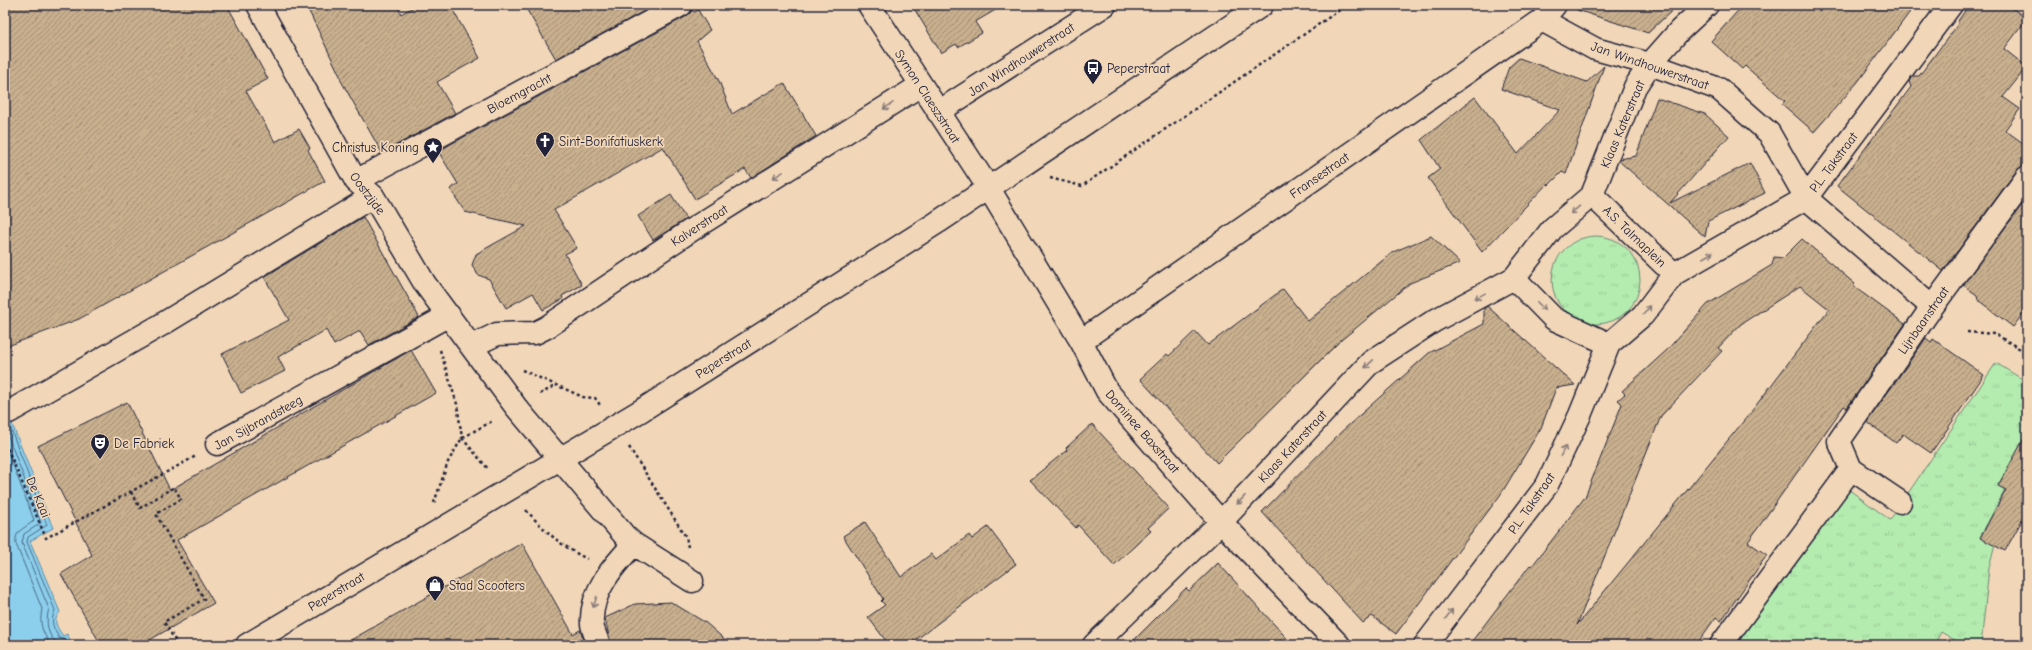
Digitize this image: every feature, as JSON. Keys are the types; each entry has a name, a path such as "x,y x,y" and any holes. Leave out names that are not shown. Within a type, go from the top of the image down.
{"street":[{"name":"Oostzijde","path":"258,5 356,181 373,196 425,284 516,407 558,458 634,544 692,581"},
{"name":"Bloemgracht","path":"356,181 681,5"},
{"name":"Symon Claeszstraat","path":"869,5 988,187"},
{"name":"Jan Windhouwerstraat","path":"938,112 1105,5"},
{"name":"Peperstraat","path":"247,645 558,458 642,410 925,230 1262,5"},
{"name":"Klaas Katerstraat","path":"1592,195 1635,87 1650,64 1680,30 1707,5"},
{"name":"P.L. Takstraat","path":"1674,274 1806,198 1951,5"},
{"name":"Jan Windhouwerstraat","path":"1548,12 1595,49 1650,64 1719,89 1769,133 1806,198 1932,307"},
{"name":"Fransestraat","path":"1081,341 1548,12"},
{"name":"Kalverstraat","path":"472,346 497,334 535,333 547,327 699,225 921,85"},
{"name":"Lijnbaanstraat","path":"1851,469 1839,441 1932,307 2027,177"},
{"name":"Dominee Baxstraat","path":"988,187 1081,341 1107,391 1221,522 1339,645"},
{"name":"A.S. Talmaplein","path":"1514,278 1552,229 1592,195 1674,274 1643,315 1608,344"},
{"path":"9,412 161,325 373,196"},
{"name":"Klaas Katerstraat","path":"1094,645 1221,522 1371,362 1434,321 1514,278"},
{"path":"1514,278 1554,320 1608,344"},
{"name":"Jan Sijbrandsteeg","path":"217,444 449,315"},
{"name":"P.L. Takstraat","path":"1425,645 1547,485 1580,415 1608,344"},
{"path":"1722,645 1851,469 1900,502"},
{"path":"599,645 592,626 592,612 596,599 612,567 634,544"}],"path":[{"path":"1015,169 1082,186 1347,5"},
{"path":"449,315 439,340 440,354 457,404 462,438 549,535 568,549 587,559 612,567"},
{"path":"1967,332 1995,334 2027,353"},
{"path":"555,385 583,398 595,398 686,537 692,581"},
{"path":"425,538 437,493 448,462 462,438"},
{"name":"De Kaai","path":"5,443 46,538 66,528"},
{"name":"Jan Sijbrandsteeg","path":"66,528 217,444"},
{"path":"131,492 140,508 174,487 181,499 156,514 204,599 164,622 178,645"}],"green space":[{"path":"1596,236 1613,239 1621,243 1633,255 1637,263 1640,280 1637,297 1633,305 1621,317 1613,321 1596,324 1579,321 1571,317 1559,305 1555,297 1552,280 1555,263 1559,255 1571,243 1579,239"},
{"path":"1996,363 2027,382 2027,454 2022,463 2011,462 1998,485 2005,490 1980,537 1995,545 1989,568 1981,645 1963,645 1941,632 1934,645 1732,645 1844,486 1890,520"}],"water":[{"path":"5,406 53,528 30,541 60,612 56,618 57,627 63,636 67,634 73,645 5,645"}],"building":[{"path":"5,5 227,5 268,79 246,91 275,142 299,129 310,148 308,150 325,181 79,319 5,347"},
{"path":"306,5 397,5 401,14 417,5 450,5 480,58 437,82 455,113 382,153 340,79 341,78"},
{"path":"524,5 655,5 556,59"},
{"path":"912,5 1004,5 975,22 982,33 958,47 956,44 941,53"},
{"path":"1578,5 1678,5 1648,33 1577,10"},
{"path":"1743,5 1915,5 1857,83 1814,132 1782,104 1785,101 1745,66 1742,69 1711,41"},
{"path":"1969,5 2008,5 2027,19 2004,49 2027,67 2003,97 2020,109 2005,130 2027,146 2027,165 2017,170 1943,271 1837,186 1911,87 1909,81 1913,76 1919,76 1958,24 1958,21"},
{"name":"Sint-Bonifatiuskerk","path":"692,10 694,12 698,10 710,30 697,41 719,81 732,114 784,83 816,136 751,178 745,169 695,199 663,147 554,210 577,248 565,254 582,285 562,296 563,299 543,310 533,293 506,308 489,279 478,275 472,265 476,254 526,226 465,212 450,189 458,184 438,151 687,16"},
{"path":"1519,58 1587,82 1604,66 1566,174 1562,172 1549,185 1547,184 1482,252 1428,178 1440,169 1421,140 1475,97 1518,154 1560,110 1501,89 1509,67"},
{"path":"1657,98 1705,114 1729,136 1670,203 1750,163 1765,193 1708,221 1705,237 1619,161 1620,159 1636,156"},
{"path":"671,195 686,219 653,240 638,216"},
{"path":"2027,198 2027,308 2013,327 1978,300 1977,295 1963,285"},
{"path":"363,217 419,317 369,345 360,331 334,345 326,330 278,357 285,371 241,393 222,354 289,320 264,277"},
{"path":"1431,236 1460,263 1410,283 1340,341 1217,463 1140,379 1167,354 1169,356 1195,331 1208,345 1283,289 1308,321 1393,252"},
{"path":"1802,239 1855,284 1853,286 1905,324 1847,408 1844,406 1748,542 1767,555 1721,621 1716,617 1696,645 1469,645 1530,565 1532,566 1585,497 1622,404 1618,400 1625,394 1622,391 1667,350 1708,304 1772,265 1774,257 1783,258","holes":["1800,286 1829,309 1751,412 1577,625 1661,416 1722,351 1718,348 1741,324"]},
{"path":"1487,306 1575,385 1556,388 1541,428 1501,494 1396,634 1372,616 1363,623 1262,512 1341,432 1429,353 1484,324 1484,308"},
{"path":"1926,338 1931,342 1933,339 1984,375 1931,453 1903,434 1896,443 1867,422"},
{"path":"411,350 436,393 177,540 214,603 141,645 101,645 61,574 92,555 38,446 127,402 170,490"},
{"path":"1092,424 1169,508 1148,528 1151,531 1114,565 1078,525 1076,528 1030,480 1067,450 1066,448"},
{"path":"2027,433 2027,511 2005,551 1980,538 2006,490 1998,486"},
{"path":"865,522 901,577 931,554 936,560 969,535 972,539 988,527 1016,564 909,645 889,645 868,617 885,605 881,601 883,599 843,536"},
{"path":"522,543 573,634 580,630 586,645 342,645"},
{"path":"1218,563 1293,645 1129,645 1186,588 1189,591"},
{"path":"671,602 706,623 731,645 611,645 605,618 635,604"}],"place":[{"name":"Peperstraat","path":"1093,85"},
{"name":"Sint-Bonifatiuskerk","path":"545,158"},
{"name":"Christus Koning","path":"433,164"},
{"name":"De Fabriek","path":"100,460"},
{"name":"Stad Scooters","path":"435,602"}]}
